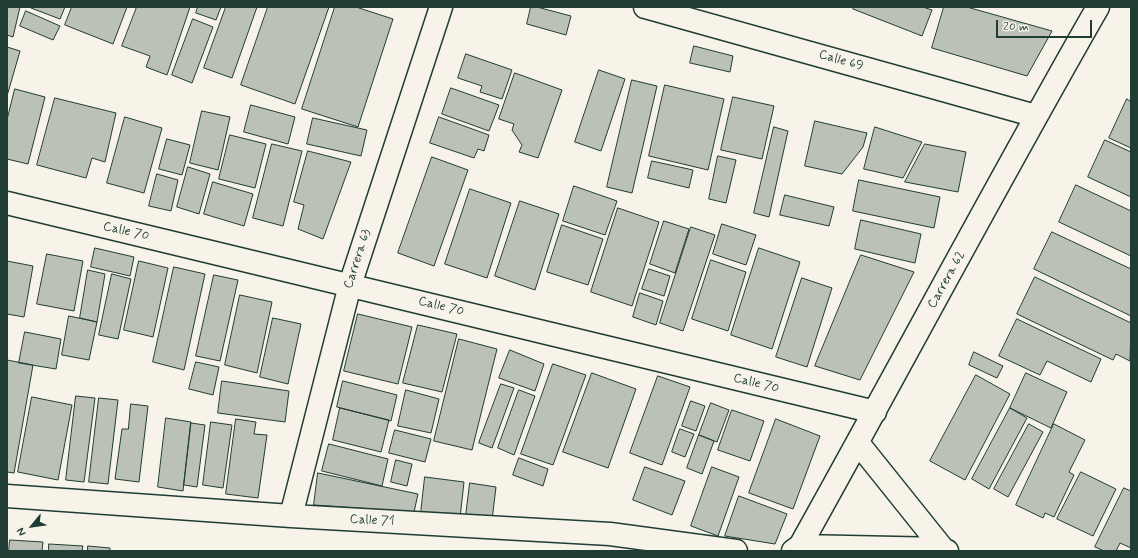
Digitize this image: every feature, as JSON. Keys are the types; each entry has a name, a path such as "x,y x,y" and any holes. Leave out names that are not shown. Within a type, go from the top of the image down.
{"street":[{"name":"Carrera 63","path":"291,516 350,285 441,7"},
{"name":"Calle 69","path":"645,7 1036,116"},
{"name":"Carrera 62","path":"797,548 858,443 1036,116 1098,7"},
{"name":"Calle 70","path":"7,203 875,412"},
{"path":"858,443 945,550"},
{"name":"Calle 71","path":"7,496 291,516 610,534 736,551"},
{"path":"610,534 630,543 640,551"},
{"path":"797,548 945,550"}],"building":[{"path":"7,7 20,7 13,37 7,35"},
{"path":"31,7 65,7 60,19"},
{"path":"72,7 127,7 113,44 65,25"},
{"path":"137,7 190,7 167,75 146,67 150,56 122,46"},
{"path":"198,7 221,7 216,20 196,13"},
{"path":"226,7 257,7 232,78 204,68"},
{"path":"268,7 329,7 295,104 241,85"},
{"path":"335,7 356,7 393,19 358,127 302,109"},
{"path":"531,7 537,7 571,16 566,35 527,24"},
{"path":"854,7 923,7 932,10 922,36 853,9"},
{"path":"944,7 967,7 1052,31 1027,76 932,48"},
{"path":"26,11 60,26 53,40 20,26"},
{"path":"193,19 213,27 192,83 172,75"},
{"path":"694,46 733,56 730,72 690,63"},
{"path":"7,47 20,51 7,96"},
{"path":"466,54 512,70 502,99 480,92 482,86 458,78"},
{"path":"599,70 625,79 601,151 575,142"},
{"path":"515,73 562,90 538,158 519,152 522,145 512,130 514,124 499,119"},
{"path":"632,80 657,86 632,193 607,187"},
{"path":"665,85 724,99 708,170 649,156"},
{"path":"451,88 499,105 489,131 442,114"},
{"path":"15,89 45,97 28,164 7,159 7,120"},
{"path":"733,97 774,106 762,159 721,150"},
{"path":"55,98 116,113 105,162 92,158 86,178 37,165"},
{"path":"1127,99 1131,102 1131,148 1109,138"},
{"path":"251,105 295,117 288,144 244,132"},
{"path":"202,111 230,117 218,170 190,163"},
{"path":"125,117 162,128 144,193 107,183"},
{"path":"439,117 489,135 484,151 478,149 474,158 430,143"},
{"path":"313,118 367,130 361,156 307,144"},
{"path":"815,121 867,133 863,147 842,174 805,166"},
{"path":"774,127 788,131 769,217 754,213"},
{"path":"875,127 922,142 903,178 864,169"},
{"path":"230,135 266,144 255,188 219,179"},
{"path":"167,139 190,145 182,175 159,169"},
{"path":"1105,140 1131,152 1131,197 1088,177"},
{"path":"272,144 302,151 283,226 253,218"},
{"path":"925,144 966,152 958,192 905,182"},
{"path":"308,151 351,162 323,239 298,229 304,205 294,202"},
{"path":"718,156 736,160 726,203 709,199"},
{"path":"432,157 468,170 434,266 398,253"},
{"path":"652,161 693,170 689,188 648,178"},
{"path":"188,167 210,174 199,214 177,207"},
{"path":"157,174 178,180 171,211 149,206"},
{"path":"859,180 940,197 934,228 853,211"},
{"path":"213,182 253,194 244,226 204,214"},
{"path":"1076,185 1131,211 1131,256 1059,222"},
{"path":"574,186 617,201 605,235 563,221"},
{"path":"470,189 511,203 487,278 445,264"},
{"path":"785,195 834,207 829,226 780,215"},
{"path":"520,201 559,214 535,290 495,276"},
{"path":"618,208 659,222 632,306 591,292"},
{"path":"861,220 921,234 915,263 855,249"},
{"path":"664,221 689,229 675,273 650,264"},
{"path":"722,224 756,235 746,265 713,254"},
{"path":"562,225 603,239 588,285 547,272"},
{"path":"691,227 715,235 683,331 660,323"},
{"path":"1052,232 1131,269 1131,316 1034,269"},
{"path":"95,248 134,257 130,276 91,267"},
{"path":"759,248 800,262 772,349 731,335"},
{"path":"47,254 83,261 74,311 37,304"},
{"path":"861,255 914,272 860,380 815,366"},
{"path":"711,260 746,272 728,331 692,319"},
{"path":"7,261 33,266 24,317 7,314"},
{"path":"139,261 168,268 153,337 124,330"},
{"path":"174,267 205,274 184,370 153,362"},
{"path":"649,269 670,276 664,296 642,289"},
{"path":"88,270 105,274 97,322 80,318"},
{"path":"112,274 131,279 118,339 99,335"},
{"path":"214,275 238,280 220,361 196,356"},
{"path":"1035,277 1131,323 1130,361 1116,354 1113,360 1017,314"},
{"path":"802,278 832,288 807,367 776,357"},
{"path":"640,293 663,301 656,325 633,317"},
{"path":"240,295 272,302 257,373 225,365"},
{"path":"358,314 412,327 398,384 344,371"},
{"path":"69,316 97,322 89,360 62,355"},
{"path":"273,318 301,324 288,384 260,377"},
{"path":"1017,319 1101,359 1091,382 1047,361 1040,375 999,356"},
{"path":"418,325 457,334 442,392 403,383"},
{"path":"25,332 61,339 56,369 19,363"},
{"path":"459,339 497,349 472,450 434,441"},
{"path":"510,350 544,364 535,391 499,378"},
{"path":"974,352 1003,366 997,378 969,365"},
{"path":"7,360 33,365 14,473 7,472"},
{"path":"196,362 219,367 213,395 189,389"},
{"path":"553,364 586,375 553,465 521,454"},
{"path":"592,373 636,389 608,468 563,452"},
{"path":"1026,373 1067,392 1051,428 1010,408"},
{"path":"976,375 1010,394 965,480 930,461"},
{"path":"658,376 690,387 662,465 630,453"},
{"path":"222,381 289,391 285,422 218,413"},
{"path":"343,381 397,395 391,421 337,407"},
{"path":"501,384 514,388 492,448 479,443"},
{"path":"406,390 439,399 431,433 398,426"},
{"path":"519,390 535,396 514,455 498,448"},
{"path":"76,396 95,398 84,482 66,480"},
{"path":"32,397 72,405 58,480 18,472"},
{"path":"99,398 118,400 108,484 89,482"},
{"path":"691,401 705,406 696,431 682,426"},
{"path":"711,403 729,410 717,442 699,435"},
{"path":"131,404 148,406 139,482 115,479 122,429 128,429"},
{"path":"340,408 389,420 381,452 333,440"},
{"path":"1010,408 1027,418 989,489 972,479"},
{"path":"732,410 764,421 750,461 718,450"},
{"path":"166,418 191,422 183,491 158,487"},
{"path":"236,419 256,422 254,434 267,435 258,498 226,494"},
{"path":"776,419 820,436 793,509 749,493"},
{"path":"211,422 232,425 223,488 203,485"},
{"path":"191,423 205,425 197,487 184,485"},
{"path":"1029,424 1043,432 1008,497 994,489"},
{"path":"1054,424 1085,440 1069,472 1074,475 1054,517 1045,513 1043,518 1016,505"},
{"path":"680,429 694,434 685,457 672,452"},
{"path":"395,430 431,439 425,462 389,453"},
{"path":"699,435 714,441 702,474 687,468"},
{"path":"329,444 388,459 382,486 322,471"},
{"path":"519,458 548,469 543,486 513,475"},
{"path":"396,460 412,464 407,486 391,482"},
{"path":"645,467 685,481 672,515 633,500"},
{"path":"712,467 739,477 718,536 691,526"},
{"path":"1081,472 1116,489 1093,536 1057,519"},
{"path":"318,473 418,494 414,512 314,505"},
{"path":"425,477 464,482 460,518 421,513"},
{"path":"470,483 496,487 492,520 466,516"},
{"path":"1124,488 1131,491 1131,548 1120,543 1116,551 1104,551 1095,547"},
{"path":"739,496 787,514 775,544 725,536"},
{"path":"10,540 43,542 42,551 9,551"},
{"path":"49,544 83,546 82,551 49,551"},
{"path":"88,546 110,548 110,551 88,551"}]}
